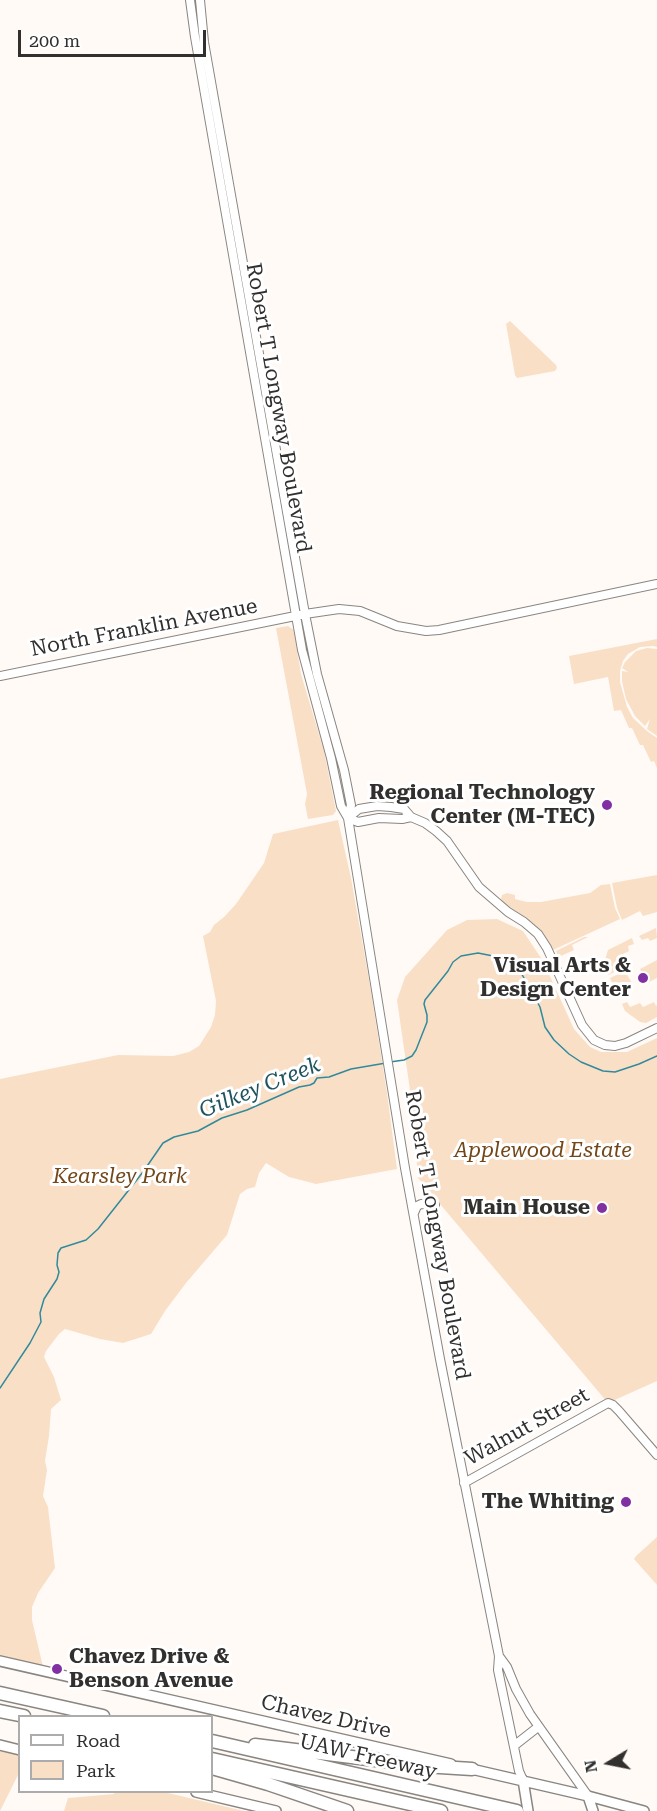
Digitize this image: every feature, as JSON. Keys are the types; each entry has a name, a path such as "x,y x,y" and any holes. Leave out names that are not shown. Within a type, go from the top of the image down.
{"highway":[{"path":"3,1693 100,1715"},
{"path":"0,1711 19,1715"},
{"path":"213,1741 288,1748 424,1766 472,1769"},
{"name":"UAW Freeway","path":"213,1741 517,1811"},
{"name":"UAW Freeway","path":"213,1759 441,1811"},
{"path":"213,1768 268,1784 346,1811"}],"main road":[{"name":"Chavez Drive","path":"0,1661 523,1780 644,1811"},
{"path":"0,1745 18,1750"},
{"name":"Robert T Longway Boulevard","path":"523,1780 528,1811"},
{"path":"204,1793 276,1811"},
{"name":"Robert T Longway Boulevard","path":"588,1796 593,1811"}],"street":[{"name":"Robert T Longway Boulevard","path":"190,0 296,616 341,806 348,818 414,1215 499,1656 498,1670 519,1772 523,1780"},
{"name":"Robert T Longway Boulevard","path":"200,0 205,47 305,614 317,674 344,770 351,805 348,818"},
{"path":"198,55 205,47"},
{"name":"North Franklin Avenue","path":"0,676 339,609 360,611 397,626 433,630 657,584"},
{"path":"411,817 379,818 358,822 348,818 359,809 377,806 404,809 411,817 431,826 447,842 479,887 538,934 547,948 582,1025 589,1036 599,1043 615,1046 657,1028"},
{"path":"414,1215 417,1206 435,1204"},
{"name":"Walnut Street","path":"464,1482 608,1403 613,1405 657,1455"},
{"name":"Robert T Longway Boulevard","path":"499,1656 538,1727 588,1796"},
{"path":"515,1745 538,1727"}],"green space":[{"path":"510,321 556,365 555,371 517,378 506,324"},
{"path":"288,626 294,630 301,674 324,751 336,811 333,815 308,819 305,804 307,794 276,628"},
{"path":"657,639 657,647 640,647 628,654 620,671 620,682 627,707 633,718 657,738 657,768 654,761 651,762 643,745 640,745 632,728 629,728 621,710 614,711 608,677 574,684 569,656"},
{"path":"647,648 657,649 657,736 647,729 650,719 645,726 635,716 626,699 622,681 622,671 628,672 622,668 625,662 636,651"},
{"name":"Kearsley Park","path":"338,820 371,991 397,1169 316,1184 289,1177 266,1163 259,1173 255,1187 240,1194 227,1235 186,1283 151,1334 123,1343 65,1329 59,1334 44,1357 54,1377 61,1400 51,1409 43,1496 48,1507 55,1568 38,1593 32,1607 32,1620 44,1671 0,1661 0,1079 118,1055 173,1056 189,1052 199,1046 211,1027 216,1001 203,936 210,932 214,925 236,904 264,863 273,834"},
{"path":"657,875 657,912 643,916 640,911 622,920 612,883"},
{"path":"610,884 620,919 553,950 543,933 504,904 501,899 502,895 507,893 515,895 515,899 541,902 590,893 601,885"},
{"name":"Applewood Estate","path":"497,919 523,931 543,961 574,1029 590,1047 601,1052 627,1052 657,1038 657,1381 608,1403 418,1178 412,1104 397,1000 405,977 447,930 467,920"},
{"path":"656,928 657,938 650,941 648,938 642,940 639,936"},
{"path":"588,937 572,945 574,950 558,956 556,951"},
{"path":"632,938 634,944 628,946 629,951 617,957 623,968 608,975 604,963 608,950"},
{"path":"657,960 657,978 647,983 640,969"},
{"path":"625,971 633,985 616,991 610,978"},
{"path":"627,1002 630,1007 640,1003 643,1007 654,1002 657,1005 657,1017 646,1023 640,1022 625,1011 622,1004"},
{"path":"657,1537 657,1585 634,1559"},
{"path":"0,1751 18,1755 18,1775 0,1811"},
{"path":"168,1793 244,1811 64,1811 68,1798"}],"waterway":[{"name":"Gilkey Creek","path":"390,1062 404,1060 412,1056 416,1050 427,1022 425,1000 453,962 461,956 478,953 493,956 519,969 540,1007 545,1027 554,1040 581,1062 603,1071 615,1072 657,1056"},
{"name":"Gilkey Creek","path":"0,1388 41,1322 40,1313 44,1299 59,1272 57,1265 61,1248 86,1240 98,1229 163,1143 174,1137 198,1131 222,1118 247,1110 299,1087 310,1085 317,1078 386,1063"}],"place":[{"name":"Regional Technology Center (M-TEC)","path":"607,805"},
{"name":"Visual Arts & Design Center","path":"643,978"},
{"name":"Main House","path":"602,1208"},
{"name":"The Whiting","path":"626,1502"},
{"name":"Chavez Drive & Benson Avenue","path":"57,1669"}]}
